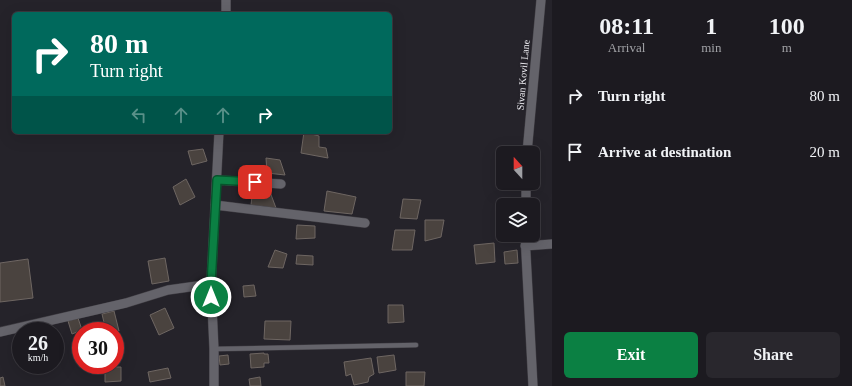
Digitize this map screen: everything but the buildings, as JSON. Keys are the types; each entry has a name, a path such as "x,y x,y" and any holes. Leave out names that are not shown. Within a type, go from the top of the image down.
{"street":[{"path":"226,0 226,12"},
{"name":"Sivan Kovil Lane","path":"528,146 541,0"},
{"path":"214,386 211,284 219,134"},
{"path":"217,180 281,184"},
{"path":"215,205 365,223"},
{"path":"525,242 533,386"},
{"path":"525,246 552,244"},
{"path":"0,332 105,308 168,290 211,284"}],"lane":[{"path":"214,349 416,345"}],"route":[{"path":"211,297 217,180 255,182"}]}
